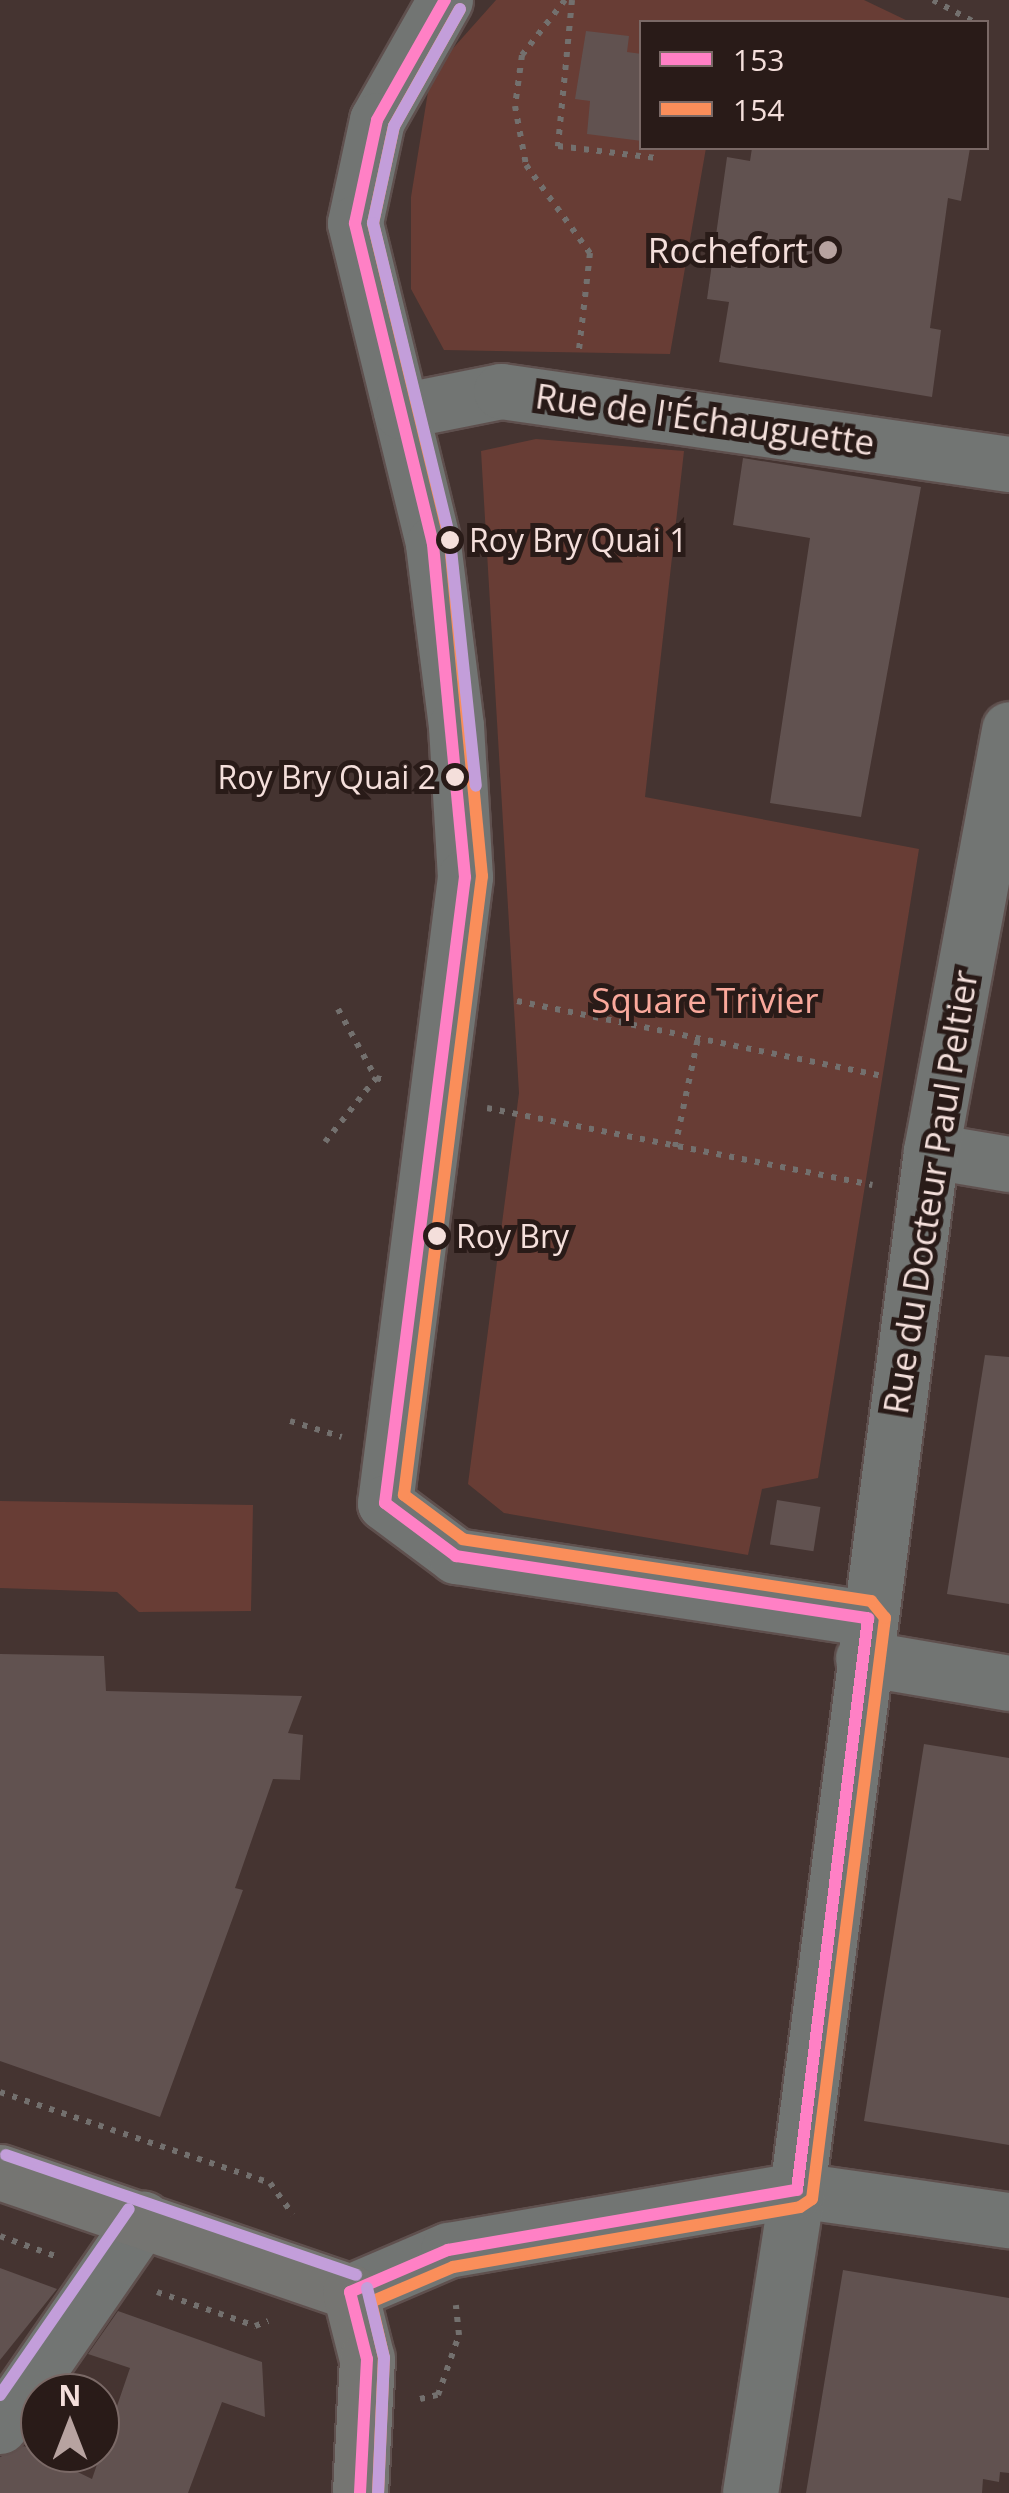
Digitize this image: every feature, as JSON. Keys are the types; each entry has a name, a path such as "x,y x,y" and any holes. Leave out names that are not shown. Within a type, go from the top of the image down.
{"main road":[{"path":"0,2172 350,2292 367,2359 368,2405 360,2493"}],"street":[{"path":"446,0 376,120 355,224 433,544 456,726 465,876 384,1503 456,1556 866,1638 1009,1683"},
{"name":"Rue de l'Échauguette","path":"401,411 501,391 575,398 1009,464"},
{"name":"Rue du Docteur Paul Peltier","path":"750,2493 797,2190 931,1151 1009,728"},
{"path":"931,1151 1009,1164"},
{"path":"350,2292 448,2250 797,2190 1009,2220"},
{"path":"0,2426 143,2219"}],"path":[{"path":"568,0 558,146 656,158"},
{"path":"568,0 522,55 515,106 526,165 590,253 575,398"},
{"path":"933,0 970,20"},
{"path":"517,1001 882,1076"},
{"path":"338,1009 376,1078 437,1094"},
{"path":"675,1147 698,1038"},
{"path":"326,1142 376,1078"},
{"path":"517,1116 865,1184"},
{"path":"368,2405 438,2395 460,2335 448,2250"}],"green space":[{"path":"496,0 864,0 906,20 639,20 639,150 706,150 670,354 444,350 411,289 411,197 431,73"},
{"name":"Square Trivier","path":"536,439 684,451 645,797 919,849 818,1478 762,1489 748,1555 504,1513 468,1484 519,1093 481,451"},
{"path":"0,1501 253,1505 251,1611 139,1612 117,1592 0,1588"}],"building":[{"path":"586,31 629,36 627,52 639,54 639,141 587,134 590,101 575,99"},
{"name":"Rochefort","path":"752,150 970,150 961,201 948,198 930,328 941,330 932,397 719,362 729,302 707,299 727,157 750,161"},
{"path":"743,458 921,487 861,817 770,803 810,538 733,525"},
{"path":"985,1355 1009,1357 1009,1604 947,1594"},
{"path":"777,1500 820,1507 813,1551 770,1544"},
{"path":"0,1654 104,1656 106,1691 302,1696 288,1733 303,1735 300,1780 273,1779 235,1888 243,1890 160,2117 0,2061"},
{"path":"924,1744 1009,1758 1009,2145 864,2121"},
{"path":"0,2268 57,2289 0,2360"},
{"path":"843,2270 1009,2298 1009,2473 1000,2472 999,2482 983,2479 982,2493 806,2493"},
{"path":"118,2311 262,2362 265,2417 222,2402 188,2493 0,2493 0,2457 20,2448 20,2473 80,2473 92,2479 94,2473 120,2473 120,2397 130,2368 88,2354"}],"transit line":[{"name":"153","path":"385,1503 465,877 433,544 355,223 377,120 445,0"},
{"name":"154","path":"378,2493 384,2358 371,2302 453,2267 800,2207 812,2199 885,1618 871,1601 463,1539 404,1495 482,876 450,542 373,223 394,126 460,9"},
{"path":"460,9 394,126 373,223 450,540 476,786"},
{"name":"153","path":"385,1503 456,1556 868,1618"},
{"name":"153","path":"797,2190 868,1618"},
{"path":"6,2155 356,2275"},
{"name":"153","path":"350,2292 448,2250 797,2190"},
{"path":"0,2395 129,2209"},
{"path":"367,2288 384,2358 378,2493"},
{"name":"153","path":"350,2292 367,2359 360,2493"}],"place":[{"name":"Rochefort","path":"828,250"},
{"name":"Roy Bry Quai 1","path":"450,540"},
{"name":"Roy Bry Quai 2","path":"455,777"},
{"name":"Roy Bry","path":"437,1236"}]}
